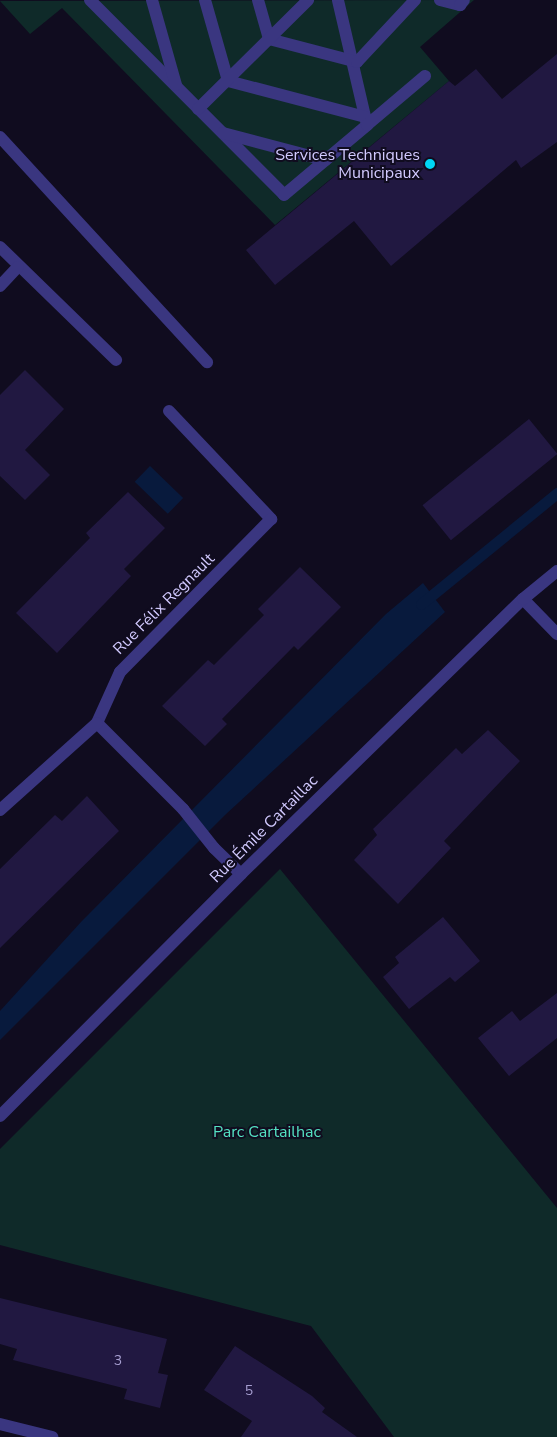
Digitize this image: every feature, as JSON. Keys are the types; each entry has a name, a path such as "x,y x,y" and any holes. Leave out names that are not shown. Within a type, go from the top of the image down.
{"street":[{"path":"90,0 284,195 366,121 425,76"},
{"path":"152,0 177,88"},
{"path":"205,0 228,81"},
{"path":"258,0 269,39"},
{"path":"198,109 308,0"},
{"path":"338,0 366,121"},
{"path":"269,39 357,62 415,0"},
{"path":"440,0 460,5 464,0"},
{"path":"228,81 366,121"},
{"path":"221,132 325,160"},
{"path":"0,136 207,362"},
{"path":"0,247 18,267 116,360"},
{"path":"0,286 18,267"},
{"name":"Rue Félix Regnault","path":"97,723 120,672 271,519 169,411"},
{"name":"Rue Émile Cartaillac","path":"0,1116 241,874 523,599 557,571"},
{"path":"523,599 557,634"},
{"path":"0,810 97,723 183,809 214,848 241,874"},
{"path":"0,1424 52,1437"}],"green space":[{"path":"474,0 420,47 449,81 275,225 62,8 30,34 0,1"},
{"name":"Parc Cartailhac","path":"280,869 557,1208 557,1437 394,1437 311,1326 0,1245 0,1149"}],"water":[{"path":"150,466 183,498 168,514 135,482"},
{"path":"423,583 445,612 225,815 0,1040 0,1011 81,922 386,614"}],"building":[{"name":"Services Techniques Municipaux","path":"557,54 557,142 521,168 516,160 391,266 354,221 275,285 246,250 449,81 455,86 476,69 502,99"},
{"path":"25,370 64,409 25,450 50,475 25,500 0,476 0,395"},
{"path":"529,419 557,454 451,540 423,505"},
{"path":"128,492 165,528 124,569 131,576 57,653 16,613 90,538 86,533"},
{"path":"300,567 341,607 298,650 294,646 222,719 227,724 205,746 162,706 208,660 214,665 264,615 258,609"},
{"path":"488,730 520,761 444,841 451,848 398,904 354,860 377,835 373,829 456,748 462,754"},
{"path":"87,796 119,831 0,948 0,869 55,815 62,821"},
{"path":"443,917 480,961 455,982 450,977 409,1009 383,977 399,963 395,957"},
{"path":"557,993 557,1038 509,1076 478,1038 512,1011 520,1021"},
{"path":"0,1298 167,1339 158,1373 168,1375 160,1408 124,1399 127,1389 13,1360 17,1349 0,1344"},
{"path":"235,1346 312,1396 325,1408 322,1412 357,1437 241,1437 252,1421 204,1390"}],"waterway":[{"path":"421,604 557,493"}],"place":[{"name":"Services Techniques Municipaux","path":"430,164"}]}
